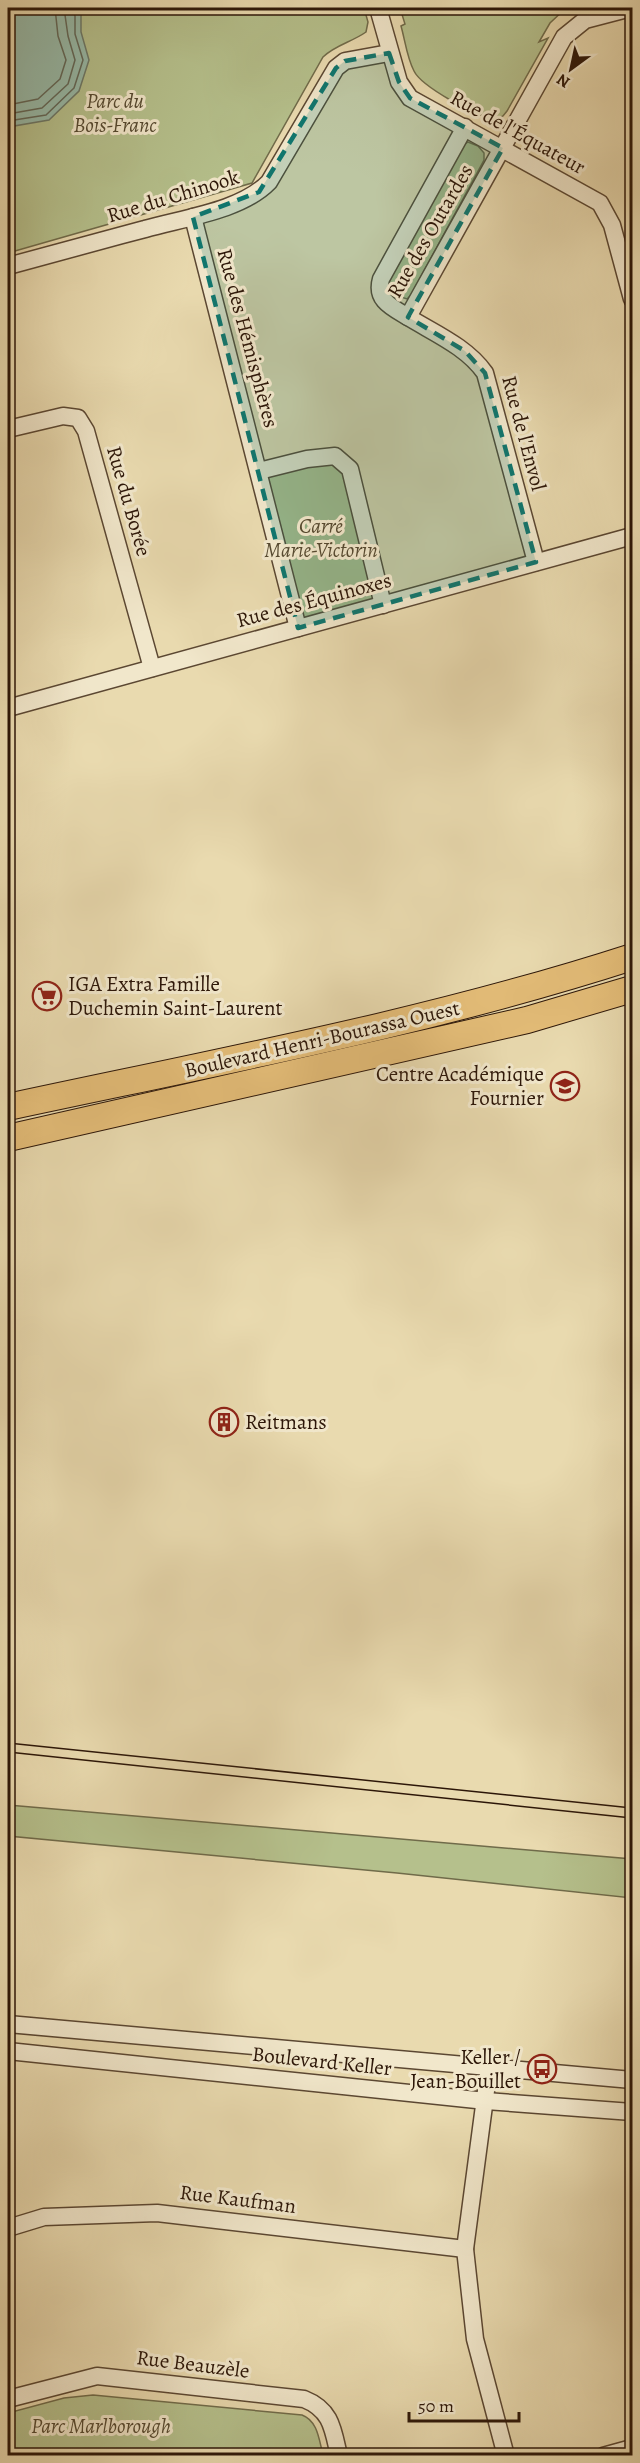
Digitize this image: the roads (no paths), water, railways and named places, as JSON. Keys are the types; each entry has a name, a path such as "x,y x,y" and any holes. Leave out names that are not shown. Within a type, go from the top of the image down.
{"main road":[{"name":"Boulevard Henri-Bourassa Ouest","path":"8,1107 235,1060 403,1021 548,984 633,957"},
{"name":"Boulevard Henri-Bourassa Ouest","path":"8,1138 527,1020 633,989"}],"street":[{"name":"Rue de l'Équateur","path":"378,8 399,82 410,98 600,203 612,225 633,299"},
{"name":"Rue des Outardes","path":"465,127 381,279 378,289 382,299 408,317 564,37 585,20 631,8"},
{"name":"Rue du Chinook","path":"8,266 193,217 249,198 269,182 336,68 345,61 389,53"},
{"name":"Rue des Hémisphères","path":"193,217 298,628"},
{"name":"Rue de l'Envol","path":"408,317 465,351 477,361 485,373 536,562"},
{"name":"Rue du Borée","path":"8,429 63,416 78,418 86,432 152,668"},
{"path":"259,471 307,459 335,456 350,469 383,604"},
{"name":"Rue des Équinoxes","path":"8,708 633,536"},
{"name":"Boulevard Keller","path":"8,2024 633,2080"},
{"name":"Boulevard Keller","path":"8,2051 486,2101 633,2112"},
{"path":"489,2068 465,2249 475,2339 506,2456"},
{"name":"Rue Kaufman","path":"8,2228 44,2217 157,2212 465,2249"},
{"name":"Rue Beauzèle","path":"8,2399 98,2376 304,2399 321,2408 327,2416 339,2456"},
{"path":"603,2456 633,2448"}],"water":[{"path":"8,8 75,8 81,12 81,32 89,60 79,91 49,120 8,127"}],"tram line":[{"path":"8,1743 632,1808"},
{"path":"8,1752 632,1818"}],"place":[{"name":"IGA Extra Famille Duchemin Saint-Laurent","path":"47,996"},
{"name":"Centre Académique Fournier","path":"565,1086"},
{"name":"Reitmans","path":"224,1422"},
{"name":"Keller / Jean-Bouillet","path":"542,2069"}],"park label":[{"name":"Parc du Bois-Franc","path":"115,113"},
{"name":"Carré Marie-Victorin","path":"321,538"},
{"name":"Parc Marlborough","path":"101,2426"}]}
